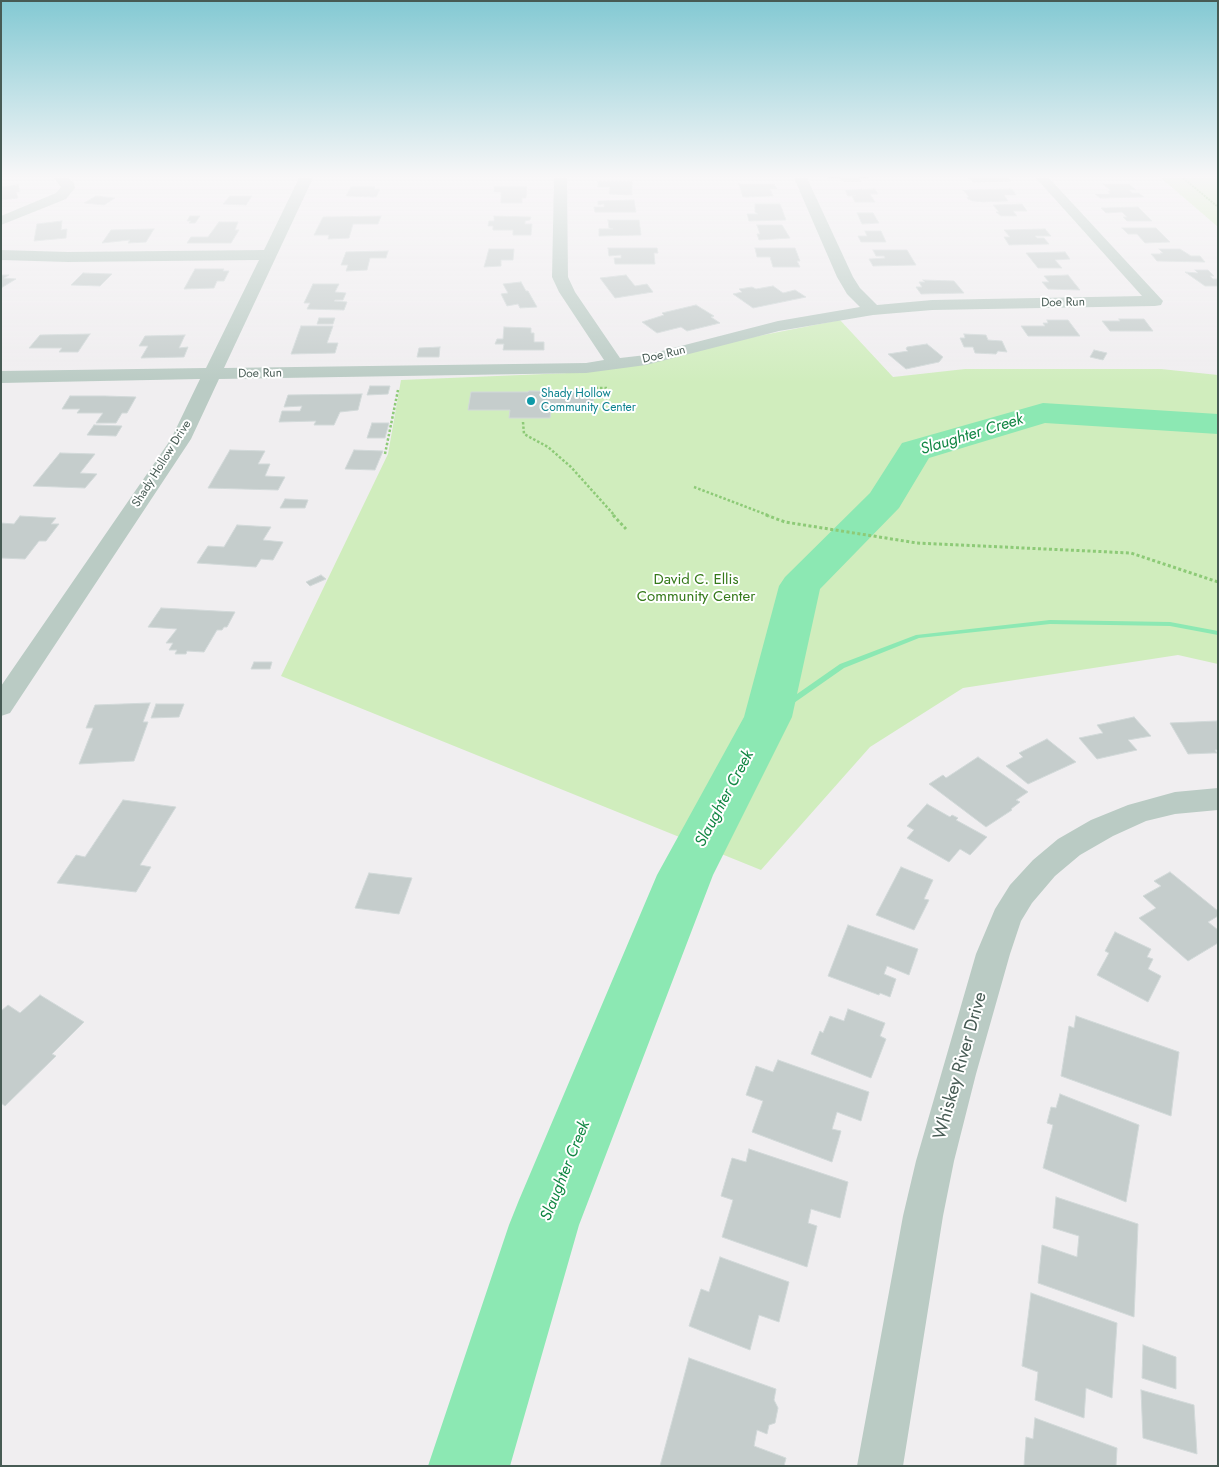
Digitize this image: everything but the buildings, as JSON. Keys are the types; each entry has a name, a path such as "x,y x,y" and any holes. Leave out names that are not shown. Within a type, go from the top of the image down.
{"street":[{"name":"Shady Hollow Drive","path":"1,707 181,439 274,246"},
{"path":"560,246 560,276 567,292 616,364"},
{"path":"831,246 853,291 873,310"},
{"name":"Doe Run","path":"1,378 586,368 670,354 778,326 873,310 932,305 1154,301 1104,246"},
{"path":"1,255 68,257 270,255"},
{"name":"Whiskey River Drive","path":"880,1466 923,1216 935,1161 993,954 1006,918 1021,894 1044,868 1069,847 1102,828 1138,813 1175,803 1218,799"}],"path":[{"path":"385,454 402,372"},
{"path":"523,422 524,434 548,447 571,467 626,529"},
{"path":"694,487 785,522 917,543 1131,553 1218,582"}],"green space":[{"name":"David C. Ellis Community Center","path":"840,320 893,377 965,369 1161,369 1218,375 1218,664 1178,655 963,688 870,747 761,870 281,676 388,454 401,380 569,373"}],"waterway":[{"name":"Slaughter Creek","path":"469,1466 544,1225 685,875 768,717 800,586 885,500 915,451 1043,413 1218,424"},
{"path":"768,717 842,666 918,636 1050,622 1170,624 1218,633"}],"place":[{"name":"Shady Hollow Community Center","path":"531,401"}]}
